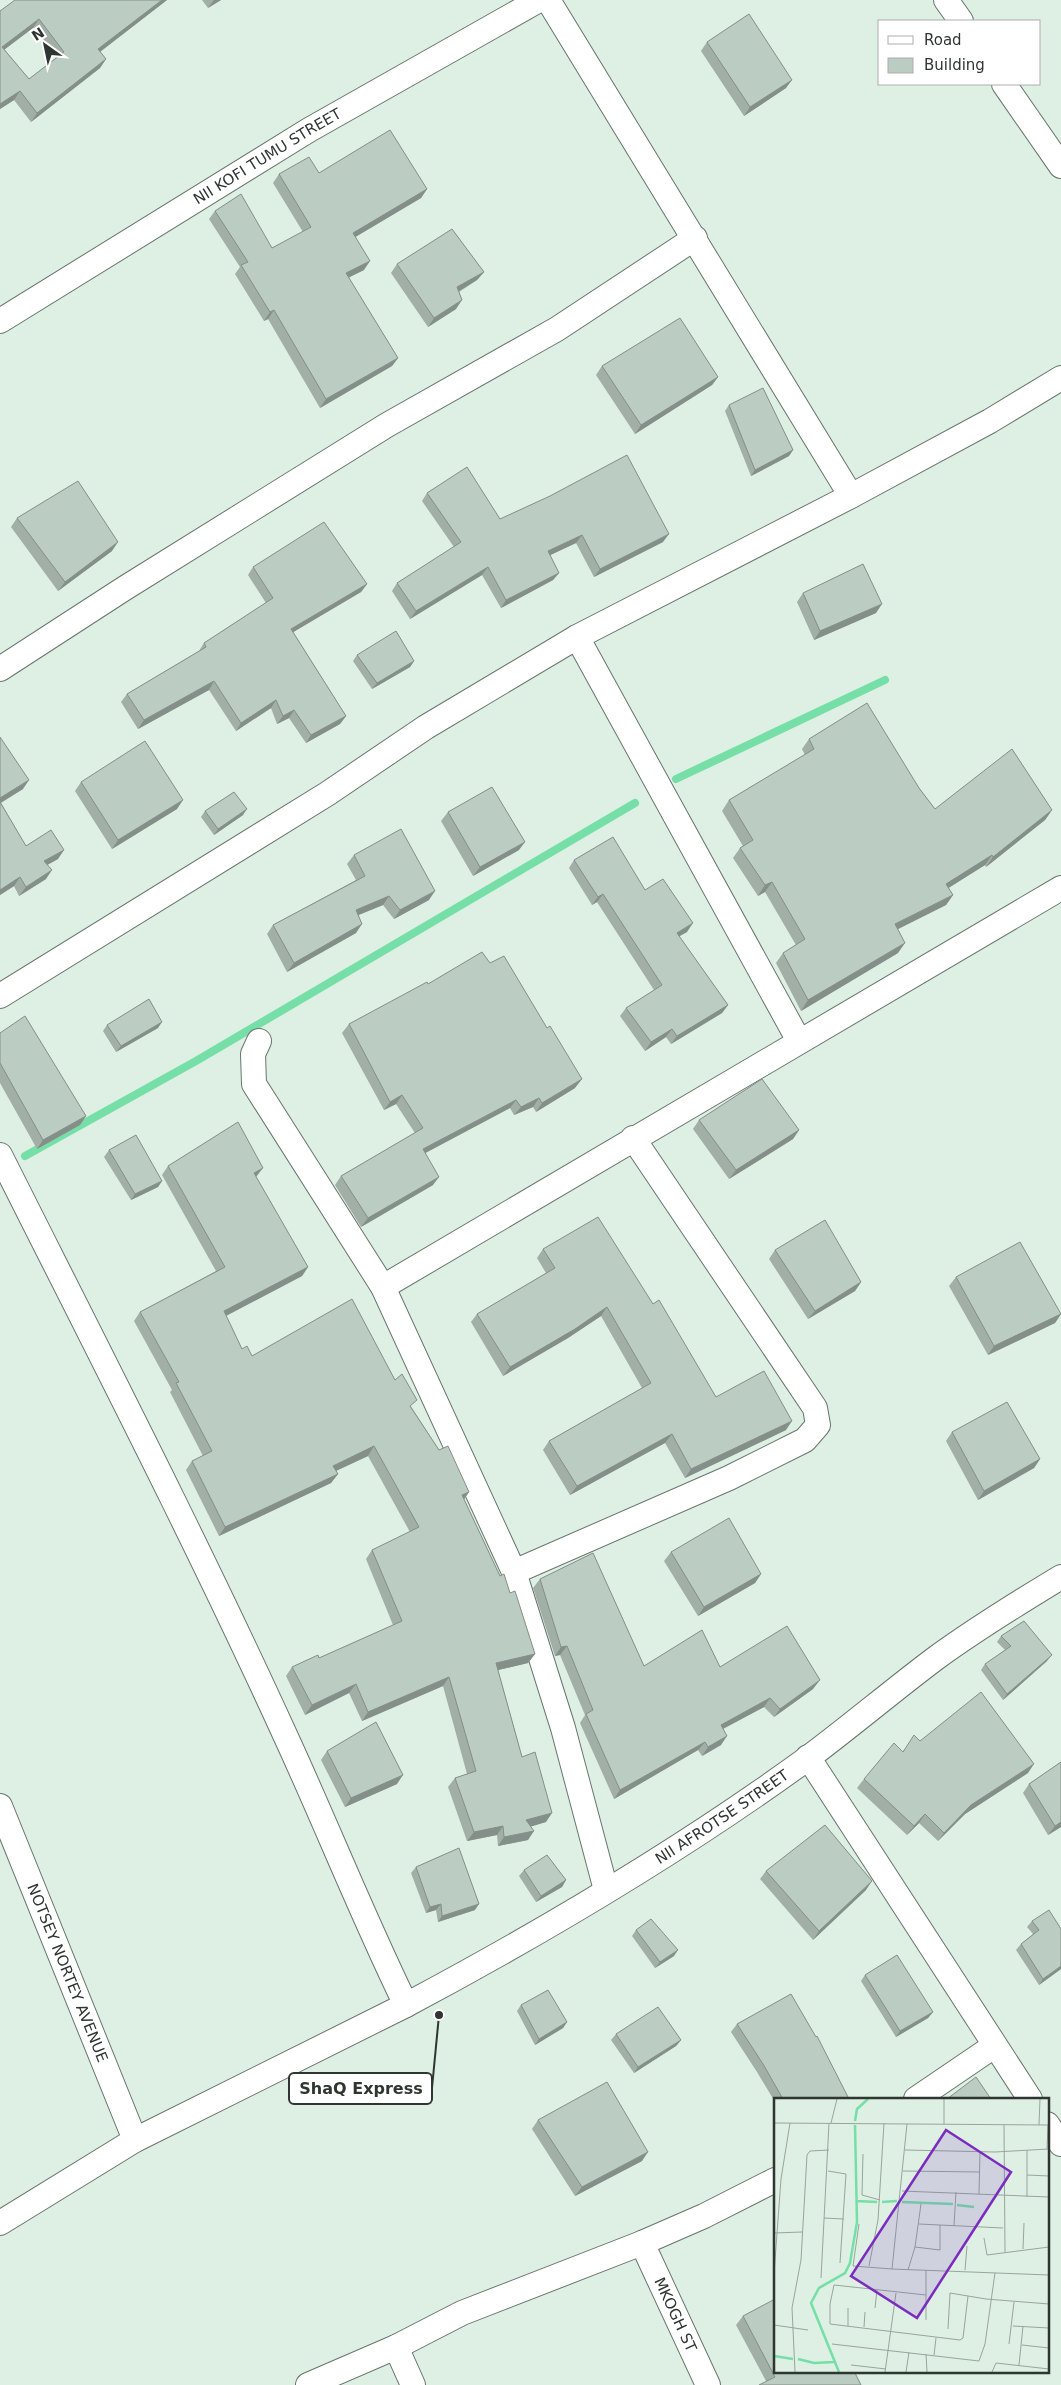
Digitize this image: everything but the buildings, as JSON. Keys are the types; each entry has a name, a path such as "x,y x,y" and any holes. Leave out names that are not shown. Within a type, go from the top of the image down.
{"street":[{"name":"NII KOFI TUMU STREET","path":"0,321 309,130 539,0"},
{"path":"548,0 851,496"},
{"path":"946,0 960,20"},
{"path":"1005,85 1061,166"},
{"path":"0,669 124,588 387,425 558,329 695,238"},
{"path":"0,996 327,794 426,727 577,637 851,496 990,420 1061,378"},
{"path":"577,637 799,1041"},
{"path":"383,1286 1061,888"},
{"path":"259,1041 253,1054 254,1084 383,1286 514,1572 563,1728 606,1890"},
{"path":"514,1572 729,1478 805,1440 818,1425 816,1408 633,1138"},
{"path":"0,1155 155,1463 274,1711 385,1962 406,2005"},
{"name":"NII AFROTSE STREET","path":"0,2223 135,2140 406,2005 606,1890 708,1826 808,1758 936,1658 996,1616 1061,1577"},
{"path":"808,1758 1029,2098"},
{"name":"NOTSEY NORTEY AVENUE","path":"0,1806 135,2140"},
{"path":"917,2098 994,2046"},
{"path":"1048,2125 1061,2144"},
{"path":"308,2385 396,2347 462,2312 642,2244 704,2216 774,2181"},
{"name":"MKOGH ST","path":"642,2244 708,2385"},
{"path":"396,2347 413,2385"}],"waterway":[{"path":"676,779 885,680"},
{"path":"25,1156 196,1061 635,803"}],"place":[{"name":"ShaQ Express","path":"439,2015"}]}
